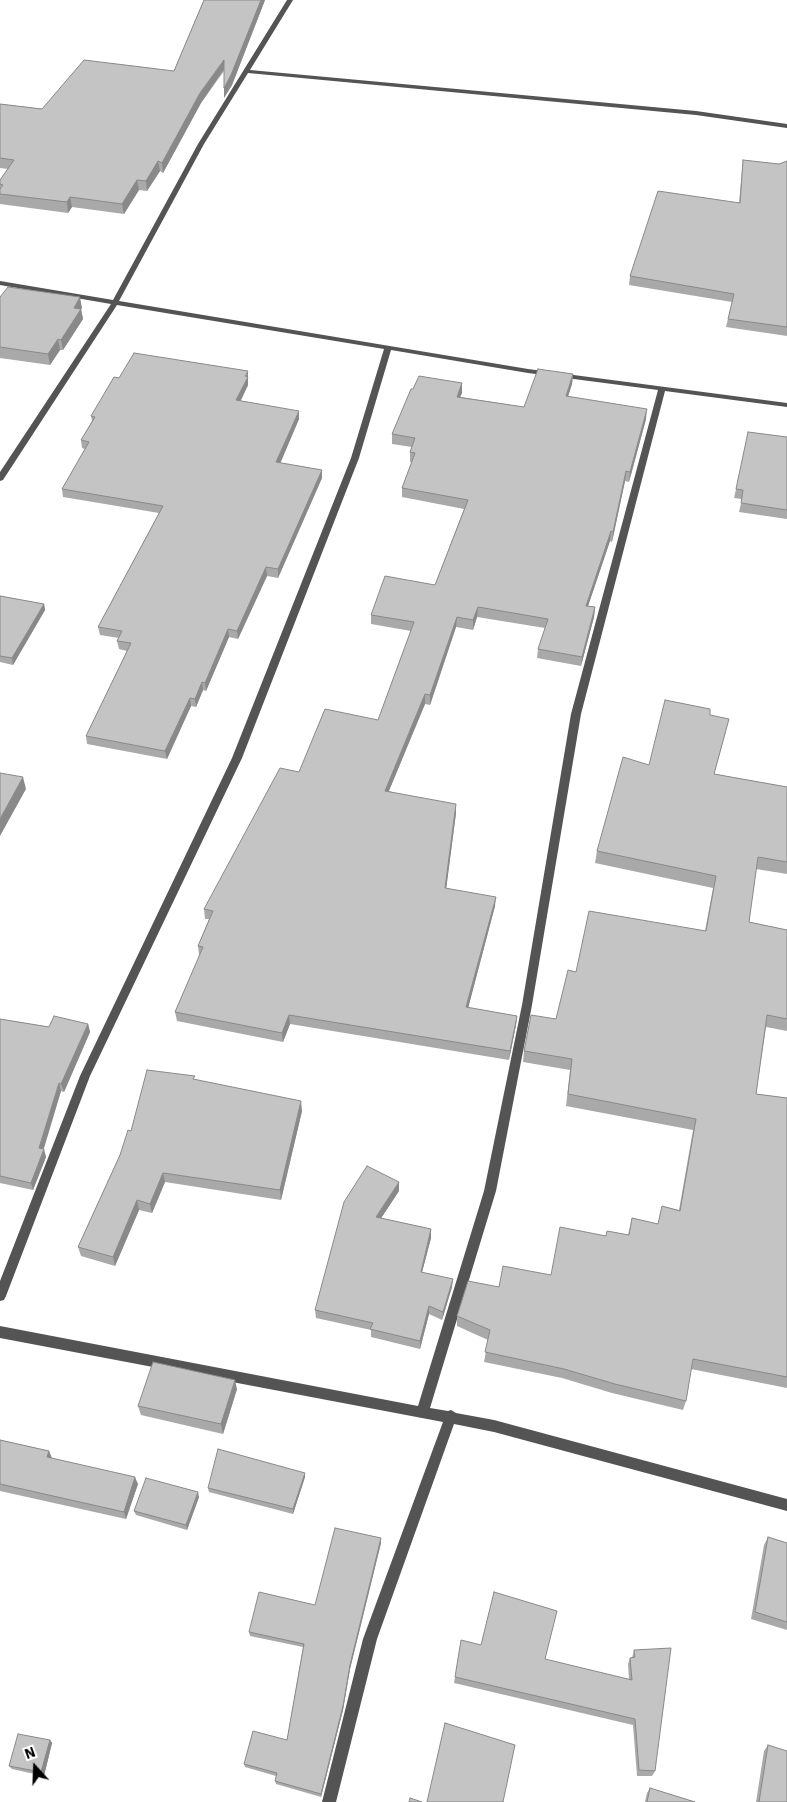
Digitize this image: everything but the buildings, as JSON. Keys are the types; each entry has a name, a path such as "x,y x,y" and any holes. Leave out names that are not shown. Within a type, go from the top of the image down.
{"street":[{"path":"0,478 114,304 201,144 290,0"},
{"path":"246,71 696,113 787,126"},
{"path":"0,283 114,304 528,371 787,405"},
{"path":"0,1296 85,1076 237,758 355,458 388,348"},
{"path":"423,1411 490,1191 527,1005 576,714 662,389"},
{"path":"0,1332 451,1416 787,1505"},
{"path":"328,1802 370,1640 451,1416"}]}
